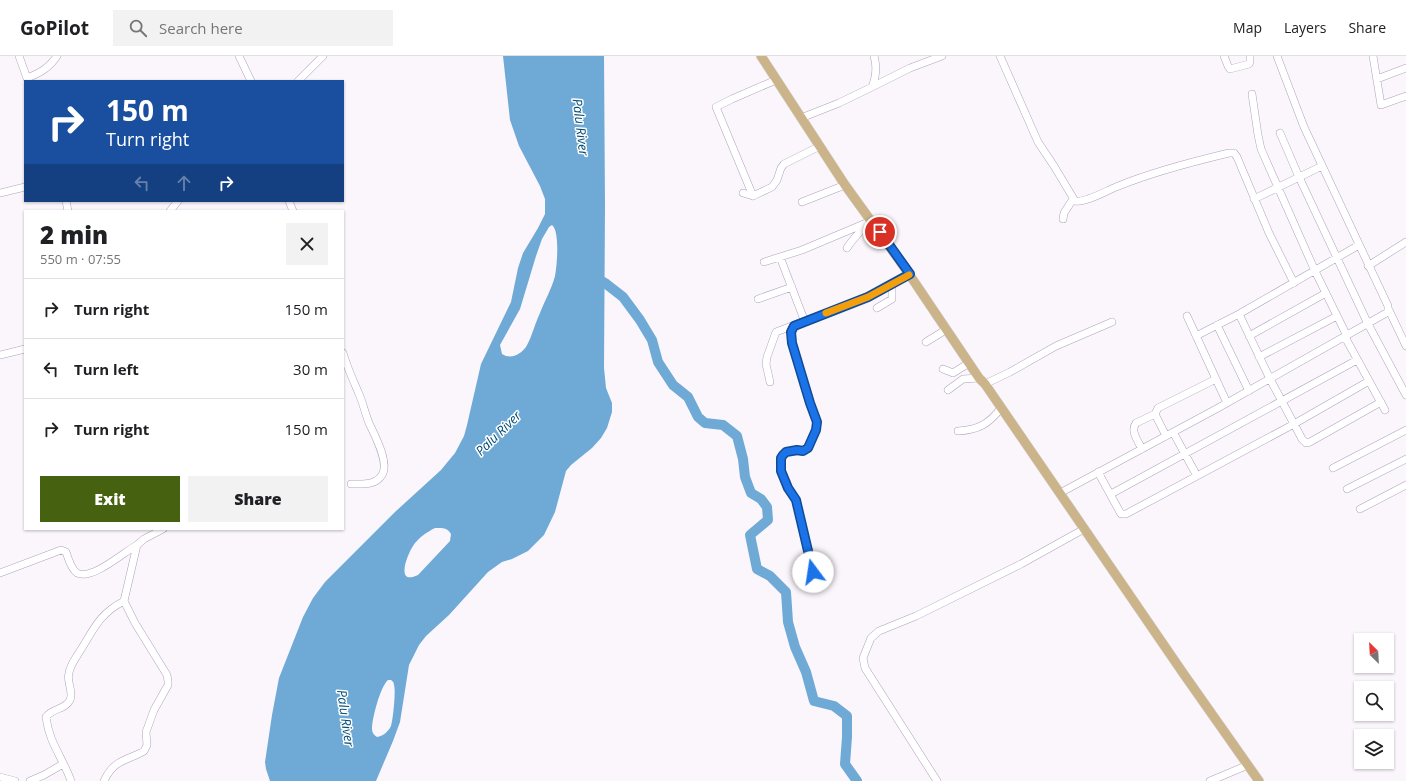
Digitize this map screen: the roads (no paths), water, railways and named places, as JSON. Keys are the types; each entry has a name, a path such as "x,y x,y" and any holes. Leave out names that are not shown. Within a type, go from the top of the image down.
{"main road":[{"path":"761,56 869,222 910,274 969,363 1259,781"}],"street":[{"path":"21,57 28,80 44,71 57,56"},
{"path":"239,56 251,80"},
{"path":"299,80 323,56"},
{"path":"872,87 876,78 876,62 874,56"},
{"path":"801,118 839,103 910,68 942,56"},
{"path":"1000,56 1038,142 1073,199 1077,202 1081,201 1125,183 1180,165 1234,153 1237,156 1254,198 1294,283"},
{"path":"1224,56 1230,69 1249,64 1250,56"},
{"path":"1277,56 1304,127 1406,346"},
{"path":"1373,56 1381,105 1406,96"},
{"path":"1377,79 1406,68"},
{"path":"753,196 716,107 776,80"},
{"path":"1252,94 1258,135 1277,187 1346,337 1385,410"},
{"path":"1280,133 1368,324 1406,395"},
{"path":"743,193 753,196 774,185 784,164 820,146"},
{"path":"1254,198 1322,166"},
{"path":"802,202 845,186"},
{"path":"0,193 24,187"},
{"path":"1063,219 1064,213 1073,199"},
{"path":"171,210 177,202"},
{"path":"847,248 853,238 863,230 869,222"},
{"path":"764,262 802,250 869,222"},
{"path":"1368,266 1406,242"},
{"path":"1196,336 1239,314 1359,245"},
{"path":"780,257 805,322"},
{"path":"770,382 766,364 776,332 868,297 910,274"},
{"path":"877,308 892,299 892,284"},
{"path":"758,299 792,287"},
{"path":"1249,336 1326,293"},
{"path":"1060,493 1249,391 1386,314 1389,310"},
{"path":"1239,314 1282,402 1302,439 1308,443 1381,402"},
{"path":"1188,316 1227,403"},
{"path":"1259,357 1337,316"},
{"path":"948,390 963,379 982,381 1010,372 1056,346 1112,322"},
{"path":"1217,325 1249,391"},
{"path":"794,326 791,332 792,343 817,422 816,430 808,448 803,451 797,450 786,452 781,458 781,471 788,488 796,500 813,572"},
{"path":"926,342 947,329"},
{"path":"0,355 24,349"},
{"path":"344,356 349,373 359,393 370,424 376,434 384,465 382,476 374,483 351,484"},
{"path":"1111,494 1358,360"},
{"path":"943,369 953,372 969,363"},
{"path":"1142,449 1134,433 1134,425 1136,423 1155,414 1158,408 1216,379"},
{"path":"1098,472 1121,514 1126,514 1294,424 1369,381"},
{"path":"958,431 979,428 994,417 1001,408"},
{"path":"1155,414 1185,454 1197,476"},
{"path":"1333,468 1406,430"},
{"path":"1347,489 1406,459"},
{"path":"1360,509 1406,485"},
{"path":"0,573 61,550 66,552 71,565 77,573 88,573 110,563 144,539 161,530"},
{"path":"937,781 865,668 863,658 871,638 879,632 916,616 1084,530"},
{"path":"104,781 113,768 124,760 144,751 147,744 146,732 154,710 168,685 167,675 135,623 124,601 137,545"},
{"path":"71,781 50,738 46,717 51,711 62,707 69,701 71,692 68,673 96,624 108,612 124,601"},
{"path":"30,781 63,764"},
{"path":"1210,781 1248,765"},
{"path":"0,777 14,781"}],"water":[{"name":"Palu River","path":"503,56 604,56 604,368 606,388 612,403 612,412 607,428 592,448 566,471 555,512 544,535 528,551 502,562 488,572 419,645 409,665 400,722 376,781 270,781 265,762 279,678 303,617 313,598 325,582 395,512 441,470 455,453 464,436 481,364 511,302 518,268 523,253 545,214 545,199 540,186 519,146 510,120","holes":["552,225 555,229 557,241 556,271 552,285 526,347 516,355 505,356 502,354 500,345 520,309 542,239 549,227","435,528 444,528 451,534 450,541 418,575 411,577 407,576 405,573 406,562 413,546 417,540","388,680 391,680 395,688 393,718 391,726 388,730 383,735 377,737 372,732 372,724 377,703"]}],"waterway":[{"path":"593,276 623,297 640,320 652,340 658,362 673,385 688,397 698,417 705,423 723,425 737,436 743,459 745,477 751,493 761,499 767,507 768,520 750,535 757,569 770,576 786,592 788,622 795,647 806,672 814,701 834,706 847,716 845,764 857,781"}]}
